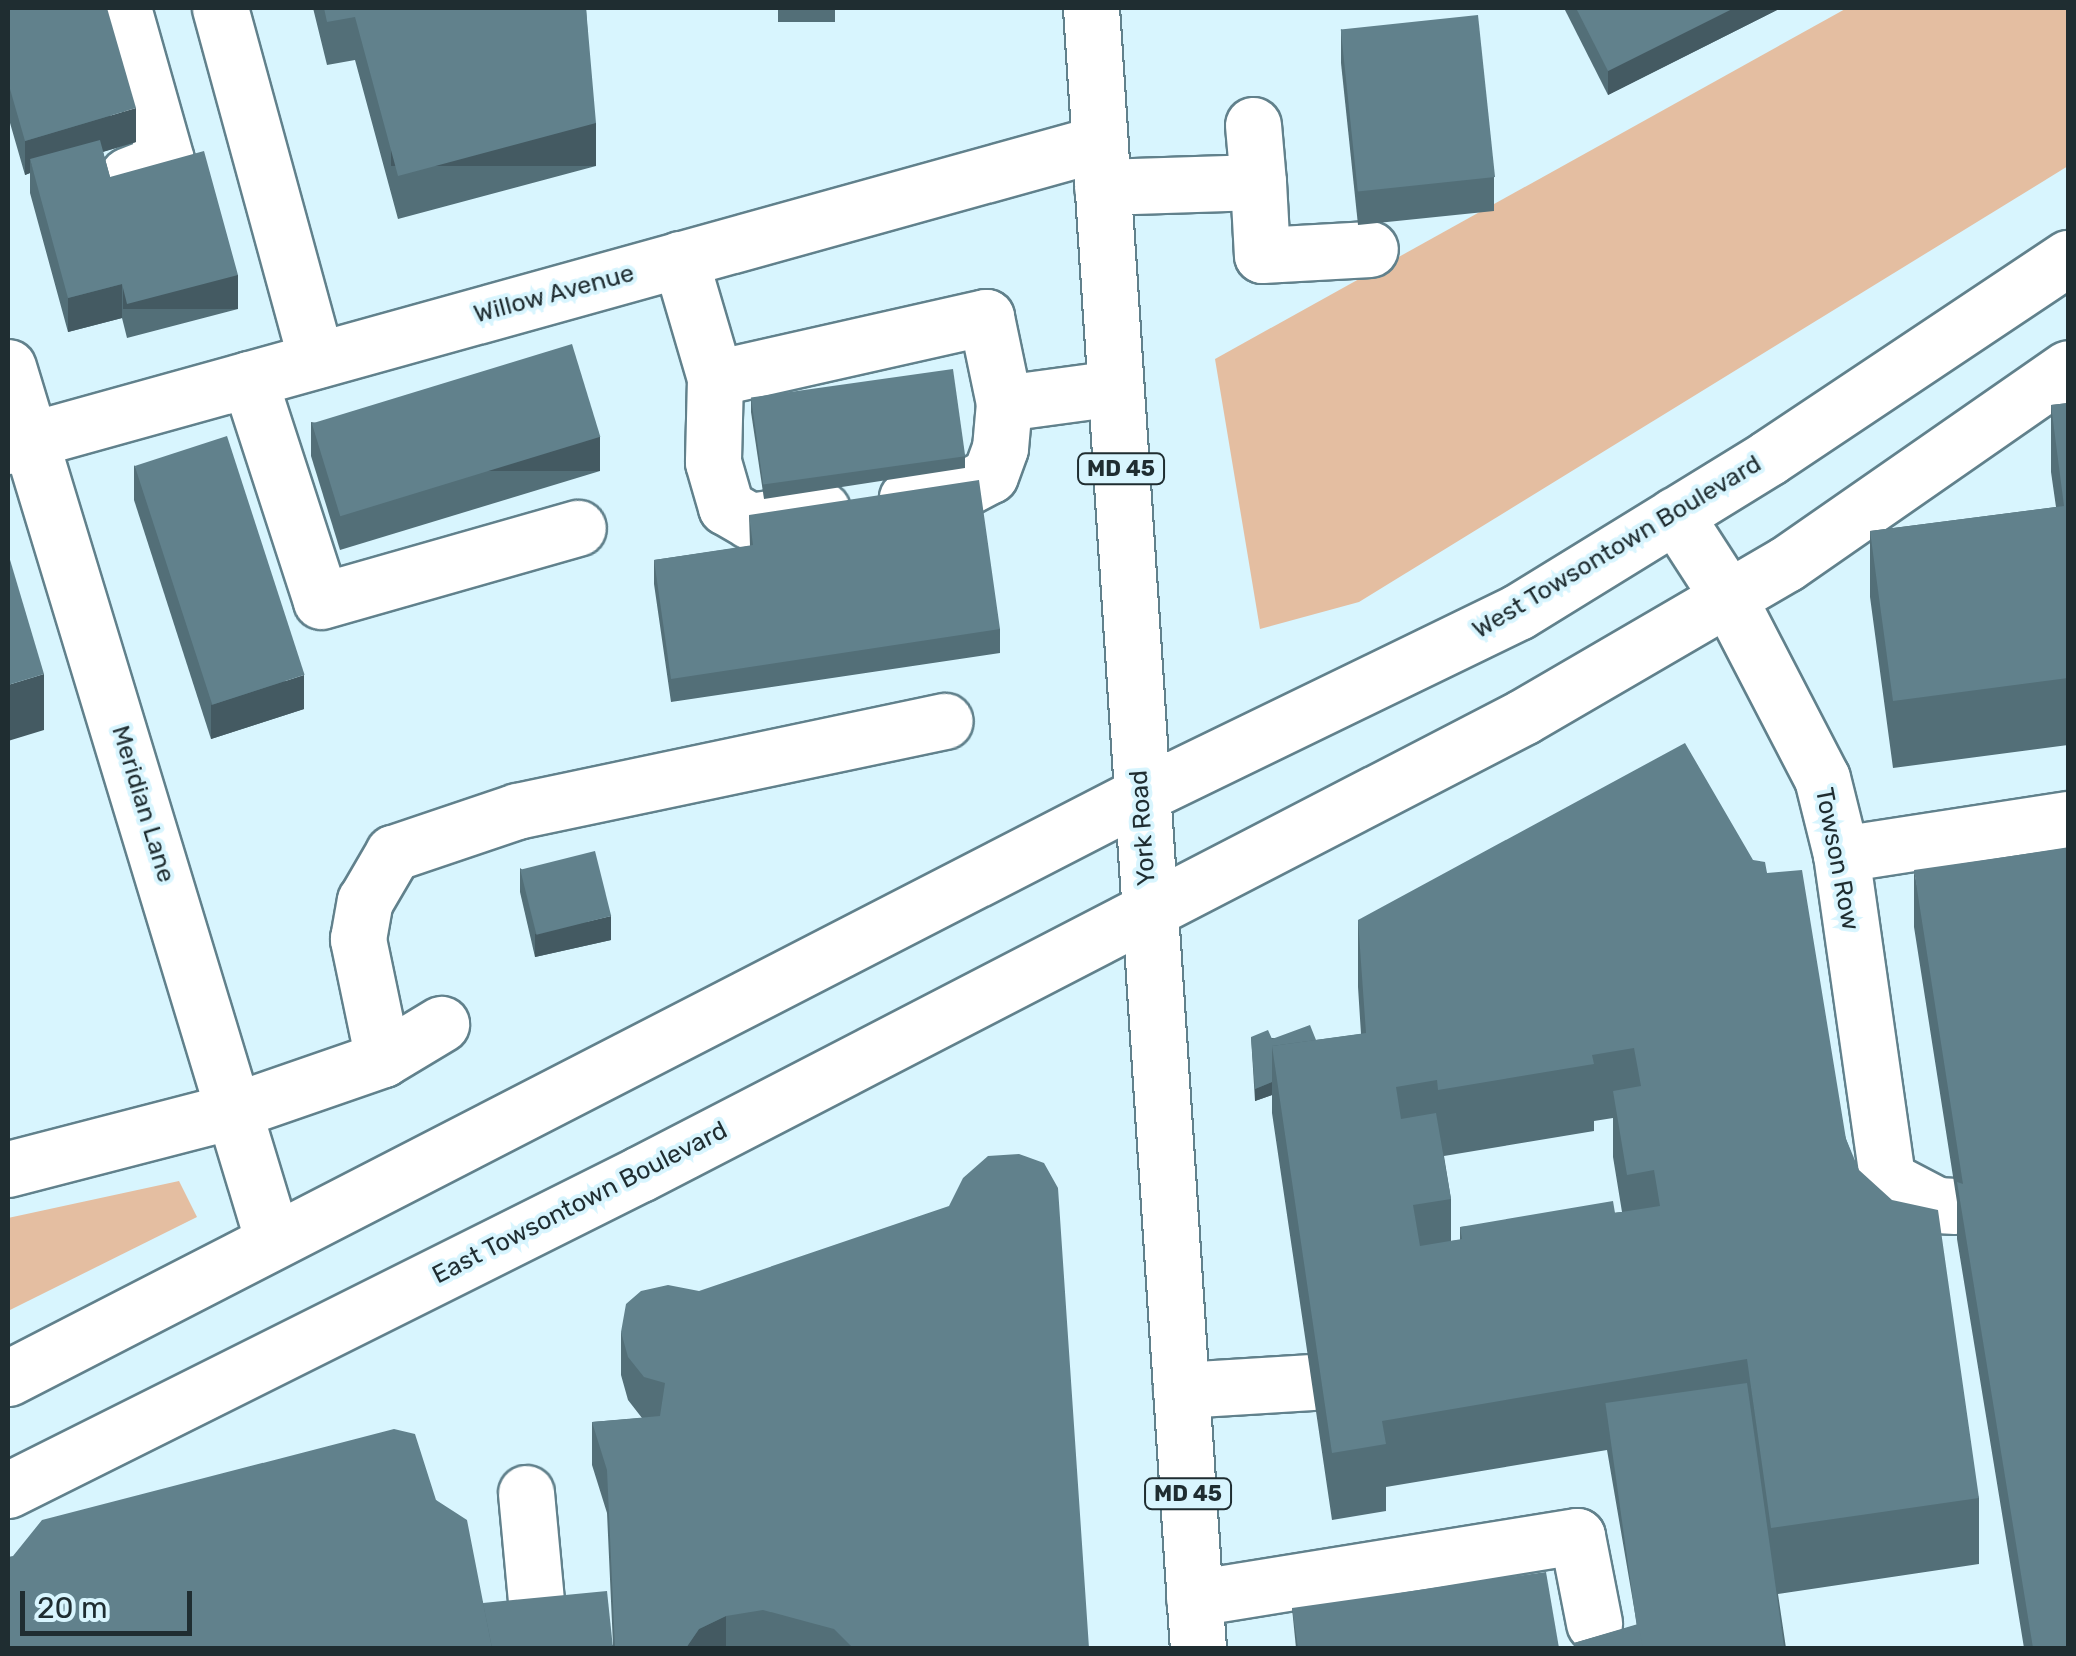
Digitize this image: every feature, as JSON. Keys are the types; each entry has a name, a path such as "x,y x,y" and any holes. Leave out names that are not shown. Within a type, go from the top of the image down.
{"main road":[{"path":"123,8 166,160 128,175"},
{"path":"220,8 316,360"},
{"name":"York Road","path":"1091,8 1196,1624"},
{"path":"1253,125 1262,255 1370,248"},
{"name":"Willow Avenue","path":"20,443 680,260 1101,165 1258,182"},
{"name":"West Towsontown Boulevard","path":"1141,796 1518,612 2068,258"},
{"path":"680,260 715,378 713,462 726,507 750,521 964,489 990,475 1000,448 1004,403 986,317 715,378"},
{"name":"Meridian Lane","path":"8,368 20,443 273,1241"},
{"path":"1149,906 1522,717 1728,597 2068,368"},
{"path":"248,379 321,601 578,528"},
{"path":"1004,403 1115,388"},
{"name":"Towson Row","path":"1674,515 1728,597 1822,778 1841,854 1887,1179 1937,1204 1955,1206"},
{"path":"383,1058 358,940 365,901 393,853 517,812 945,721"},
{"path":"8,1378 1141,796"},
{"path":"1841,854 2068,819"},
{"name":"East Towsontown Boulevard","path":"8,1490 640,1174 1149,906"},
{"path":"8,1169 233,1112 383,1058 441,1024"},
{"path":"1181,1390 1313,1382"},
{"path":"526,1493 538,1622"},
{"path":"1196,1624 1577,1536 1594,1623"}],"shaded area":[{"path":"1847,8 2068,8 2068,166 1359,602 1260,629 1215,359"},
{"path":"179,1181 197,1217 8,1311 8,1218"}],"building":[{"path":"8,8 107,8 136,108 25,141 8,82"},
{"path":"324,8 586,8 596,123 398,176 355,17 327,22"},
{"path":"1576,8 1734,8 1608,71"},
{"path":"1478,15 1495,177 1358,192 1341,29"},
{"path":"100,140 110,177 204,151 238,275 127,304 122,284 68,298 30,159"},
{"path":"572,344 600,437 340,516 312,424"},
{"path":"953,369 965,456 763,485 751,397"},
{"path":"2068,403 2068,678 1893,701 1870,531 2064,506 2051,405"},
{"path":"227,436 305,675 212,705 135,466"},
{"path":"979,480 1000,629 671,679 654,560 753,545 749,515"},
{"path":"8,553 44,674 8,685"},
{"path":"1685,743 1753,860 1765,862 1767,873 1802,870 1846,1139 1859,1170 1892,1200 1938,1210 1979,1498 1771,1528 1747,1359 1382,1421 1386,1444 1332,1453 1272,1046 1366,1033 1358,920","holes":["1634,1048 1641,1086 1613,1091 1627,1175 1654,1170 1660,1206 1615,1213 1613,1201 1460,1227 1462,1239 1420,1246 1413,1205 1451,1199 1436,1113 1401,1119 1396,1087 1437,1080 1438,1090 1594,1064 1592,1055"]},
{"path":"2068,848 2068,1648 2033,1648 1957,1182 1963,1184 1914,870"},
{"path":"595,851 611,916 536,935 520,870"},
{"path":"1310,1025 1316,1040 1272,1046 1272,1082 1255,1089 1251,1037 1268,1030 1272,1039"},
{"path":"1019,1154 1044,1163 1058,1188 1089,1648 853,1648 834,1629 763,1610 726,1616 699,1629 686,1648 615,1648 607,1470 592,1422 660,1416 665,1383 644,1377 628,1357 621,1332 626,1304 641,1291 668,1285 699,1291 949,1206 963,1178 988,1156"},
{"path":"1747,1383 1784,1648 1640,1648 1605,1403"},
{"path":"394,1429 415,1434 436,1500 467,1520 492,1648 8,1648 8,1557 13,1556 42,1520"},
{"path":"1546,1572 1559,1648 1298,1648 1292,1608"},
{"path":"607,1591 613,1648 492,1648 483,1603"},
{"path":"1638,1624 1643,1648 1574,1648 1574,1643"}]}
